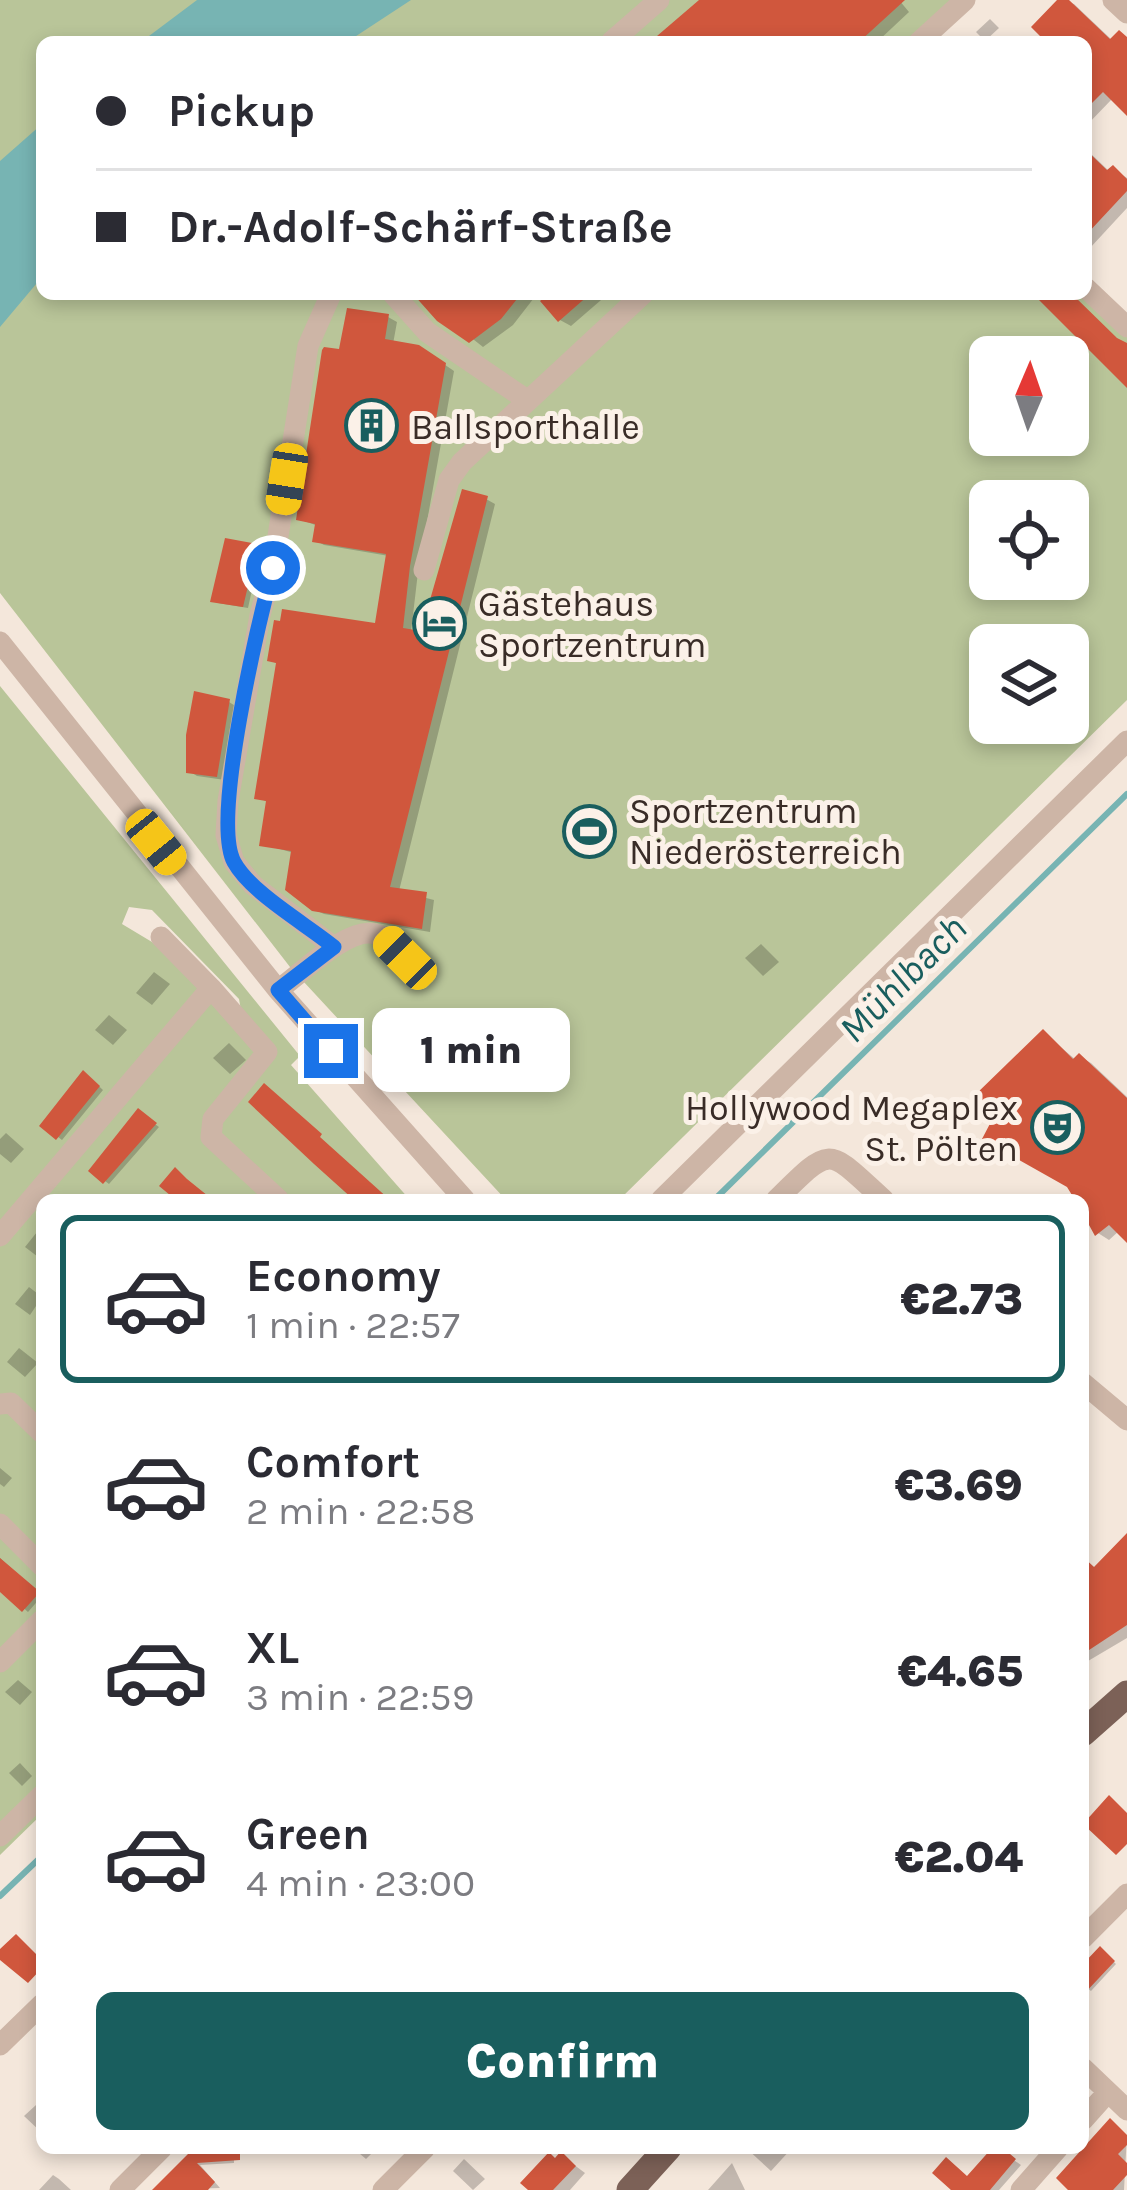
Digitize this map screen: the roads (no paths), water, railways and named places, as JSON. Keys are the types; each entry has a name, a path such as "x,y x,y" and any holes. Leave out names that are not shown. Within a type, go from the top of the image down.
{"main road":[{"path":"1089,1713 1127,1693"},
{"path":"1089,1728 1127,1693"},
{"path":"630,2190 663,2154"}],"street":[{"path":"618,36 659,0"},
{"path":"925,36 964,0"},
{"path":"1113,0 1127,14"},
{"path":"1092,293 1127,328"},
{"path":"328,300 308,346 273,568 260,615 228,801 226,835 234,862 253,885 334,947"},
{"path":"398,300 427,332 527,400"},
{"path":"424,570 449,480 474,447 636,300"},
{"path":"0,642 278,990 461,1194"},
{"path":"668,1194 1127,741"},
{"path":"278,990 353,936 372,933 384,937 405,958"},
{"path":"161,937 267,1052 213,1119 211,1137 273,1194"},
{"path":"0,1236 211,988"},
{"path":"782,1194 817,1159 829,1156 839,1159 877,1194"},
{"path":"1089,1388 1127,1420"},
{"path":"0,1404 11,1403 36,1427"},
{"path":"0,1524 36,1560"},
{"path":"0,1662 36,1626"},
{"path":"0,1836 36,1802"},
{"path":"1089,1933 1127,1894"},
{"path":"0,2045 36,2010"},
{"path":"1089,2074 1127,2110"},
{"path":"1089,2113 1108,2092"},
{"path":"120,2190 156,2154"},
{"path":"383,2190 418,2154"},
{"path":"1021,2190 1053,2154"}],"water":[{"path":"197,0 411,0 356,36 149,36"},
{"path":"36,129 36,284 0,327 0,161"}],"waterway":[{"name":"Mühlbach","path":"720,1194 1127,794"},
{"name":"Mühlbach","path":"0,1896 36,1862"}],"place":[{"name":"Ballsporthalle","path":"372,426"},
{"name":"Gästehaus Sportzentrum","path":"439,624"},
{"name":"Sportzentrum Niederösterreich","path":"590,831"},
{"name":"Hollywood Megaplex St. Pölten","path":"1057,1128"}]}
